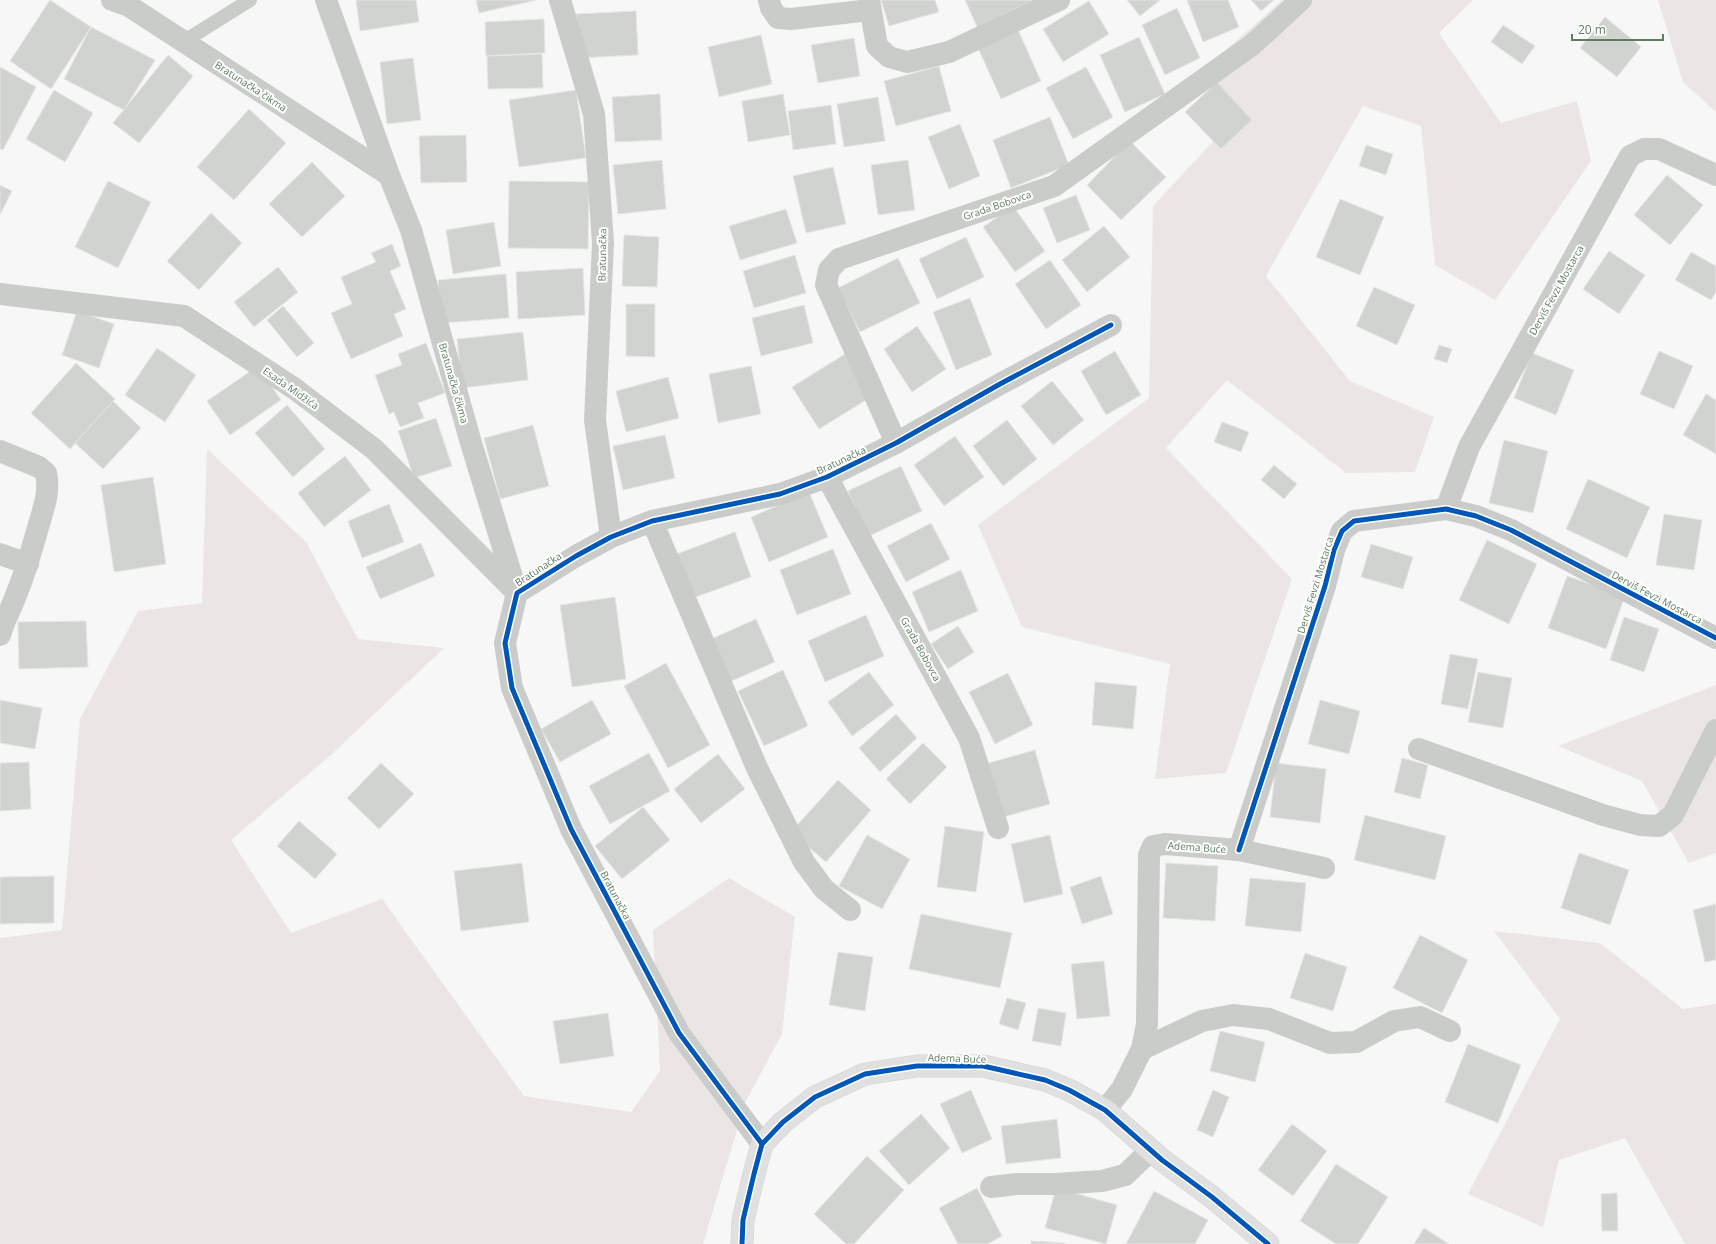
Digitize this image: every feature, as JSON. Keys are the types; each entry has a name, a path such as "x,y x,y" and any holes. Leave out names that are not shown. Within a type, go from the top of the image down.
{"street":[{"name":"Bratunačka čikma","path":"112,0 129,6 389,174"},
{"name":"Bratunačka čikma","path":"326,0 389,174 411,230 471,443 517,592"},
{"name":"Bratunačka","path":"560,0 594,114 603,243 595,420 610,537"},
{"path":"769,0 778,18 791,19 869,5 877,46 889,57 907,62 949,52 1059,0"},
{"name":"Grada Bobovca","path":"896,443 826,286 829,270 839,259 1054,186 1252,45 1301,0"},
{"name":"Derviš Fevzi Mostarca","path":"1446,509 1469,447 1630,156 1644,149 1659,149 1716,175"},
{"name":"Esada Midžića","path":"3,296 184,316 295,389 374,449 517,592"},
{"name":"Bratunačka","path":"762,1144 679,1033 572,829 512,688 505,643 517,592 610,537 652,521 780,494 827,477 896,443 1000,384 1111,325"},
{"path":"0,451 39,467 46,473 48,484 45,504 28,564 16,596 2,624"},
{"name":"Grada Bobovca","path":"827,477 969,738 998,828"},
{"name":"Derviš Fevzi Mostarca","path":"1239,850 1325,586 1334,550 1342,531 1354,521 1446,509 1476,516 1511,530 1716,638"},
{"path":"652,521 757,768 804,862 824,889 850,910"},
{"path":"0,554 28,564"},
{"path":"1419,749 1603,815 1640,825 1659,826 1673,815 1716,730"},
{"name":"Adema Buće","path":"1105,1110 1122,1089 1142,1049 1147,1024 1149,855 1153,846 1165,844 1239,850 1324,868"},
{"path":"1142,1049 1202,1021 1233,1015 1269,1019 1330,1043 1356,1042 1394,1022 1420,1017 1450,1031"},
{"name":"Adema Buće","path":"742,1244 743,1220 762,1144 783,1122 815,1097 865,1074 917,1066 983,1066 1045,1080 1069,1090 1105,1110 1151,1150 1212,1197 1268,1244"},
{"path":"991,1187 1102,1181 1125,1174 1151,1150"}],"lane":[{"path":"183,42 250,0"}],"shaded area":[{"path":"1282,0 1473,0 1439,33 1501,123 1577,101 1591,161 1495,300 1435,265 1421,126 1363,106 1266,276 1350,381 1434,417 1415,472 1346,473 1227,380 1166,448 1292,579 1226,773 1155,779 1170,664 1022,627 978,525 1149,398 1153,206 1218,136 1218,57"},
{"path":"1658,0 1716,0 1716,112 1683,82"},
{"path":"207,449 306,542 358,639 444,648 332,754 231,840 291,933 382,899 524,1096 631,1112 660,1071 653,930 729,878 795,917 782,1034 745,1103 703,1244 0,1244 0,938 62,930 80,719 138,611 202,603"},
{"path":"1716,685 1716,853 1689,863 1642,781 1558,746"},
{"path":"1494,931 1600,943 1683,1009 1716,1004 1716,1244 1685,1244 1625,1138 1559,1160 1543,1227 1468,1194 1560,1019"}],"building":[{"path":"50,0 91,27 51,89 10,61"},
{"path":"356,0 416,0 419,22 360,31"},
{"path":"476,0 537,0 479,13"},
{"path":"881,0 935,0 939,12 889,26"},
{"path":"965,0 1033,0 977,27"},
{"path":"1127,0 1160,0 1140,16"},
{"path":"1187,0 1228,0 1239,27 1203,42"},
{"path":"1251,0 1274,0 1261,11"},
{"path":"1089,1 1109,34 1063,62 1043,29"},
{"path":"1177,8 1200,58 1165,75 1142,25"},
{"path":"636,11 638,55 578,58 576,14"},
{"path":"1605,17 1641,47 1617,77 1580,48"},
{"path":"544,19 545,53 486,56 485,22"},
{"path":"1503,25 1535,46 1522,64 1491,42"},
{"path":"91,27 155,60 124,110 64,79"},
{"path":"1018,30 1041,81 1001,99 978,48"},
{"path":"761,35 772,84 719,97 708,47"},
{"path":"1139,37 1165,94 1125,112 1100,55"},
{"path":"854,38 860,76 818,83 811,45"},
{"path":"542,54 543,88 488,89 487,56"},
{"path":"168,55 193,76 139,143 113,123"},
{"path":"413,58 421,120 387,124 380,62"},
{"path":"939,66 951,111 896,126 884,81"},
{"path":"0,67 36,87 3,150 0,149"},
{"path":"1086,67 1113,117 1073,139 1046,88"},
{"path":"1217,82 1252,120 1221,149 1185,112"},
{"path":"54,90 93,113 65,162 26,139"},
{"path":"576,90 586,158 519,167 509,100"},
{"path":"660,94 662,140 615,142 612,97"},
{"path":"783,94 790,135 748,142 742,101"},
{"path":"878,97 885,141 844,147 837,104"},
{"path":"831,105 836,144 793,150 788,111"},
{"path":"249,109 286,143 234,200 197,167"},
{"path":"1050,117 1069,165 1011,188 993,140"},
{"path":"960,124 980,176 949,189 928,137"},
{"path":"466,135 467,182 421,183 419,136"},
{"path":"1130,141 1166,177 1121,220 1087,185"},
{"path":"1366,145 1393,154 1386,175 1359,166"},
{"path":"662,160 666,209 618,214 613,165"},
{"path":"908,160 915,210 878,215 871,165"},
{"path":"312,162 345,196 302,237 269,204"},
{"path":"833,167 846,224 806,233 793,176"},
{"path":"1667,175 1703,205 1670,245 1634,215"},
{"path":"108,181 151,202 118,268 75,247"},
{"path":"509,181 589,182 588,249 508,248"},
{"path":"0,185 12,191 0,215"},
{"path":"1076,195 1090,230 1057,243 1043,208"},
{"path":"1340,199 1384,217 1360,275 1316,257"},
{"path":"1013,206 1045,251 1015,272 983,227"},
{"path":"786,209 797,243 740,260 729,226"},
{"path":"211,213 242,243 199,290 167,261"},
{"path":"494,222 501,266 453,274 446,230"},
{"path":"1104,226 1130,257 1087,292 1062,260"},
{"path":"624,235 659,237 657,287 622,286"},
{"path":"966,237 984,277 937,299 919,259"},
{"path":"392,244 401,266 390,271 406,309 394,314 403,336 351,359 331,313 352,304 341,277 376,262 371,253"},
{"path":"1609,251 1645,275 1619,314 1583,289"},
{"path":"1691,252 1716,266 1716,292 1711,300 1675,280"},
{"path":"795,255 806,293 754,308 743,271"},
{"path":"898,258 920,303 860,332 838,288"},
{"path":"1050,260 1081,305 1046,329 1015,284"},
{"path":"278,267 298,292 254,327 234,302"},
{"path":"583,268 585,315 518,319 516,272"},
{"path":"506,274 509,318 441,323 438,280"},
{"path":"1374,287 1415,305 1397,345 1356,326"},
{"path":"970,298 992,355 956,370 933,312"},
{"path":"626,304 655,304 655,357 626,356"},
{"path":"804,305 813,343 761,356 752,318"},
{"path":"283,306 314,343 297,357 267,320"},
{"path":"77,311 114,324 99,368 62,355"},
{"path":"917,326 946,369 912,392 884,349"},
{"path":"523,332 528,380 462,388 457,339"},
{"path":"426,343 445,393 418,403 424,418 400,427 394,412 389,414 375,375 402,365 398,354"},
{"path":"1439,345 1452,349 1447,363 1434,359"},
{"path":"157,348 196,375 165,422 125,395"},
{"path":"1115,351 1141,395 1106,415 1081,371"},
{"path":"1659,351 1693,366 1674,409 1640,394"},
{"path":"1532,353 1574,370 1556,415 1514,398"},
{"path":"845,354 871,397 819,429 792,387"},
{"path":"76,363 115,399 70,449 31,413"},
{"path":"258,366 281,400 230,435 207,401"},
{"path":"751,366 761,414 718,423 709,374"},
{"path":"668,377 679,418 626,432 616,391"},
{"path":"1052,381 1084,420 1053,445 1021,406"},
{"path":"1706,394 1716,400 1716,454 1683,435"},
{"path":"113,401 141,428 103,469 75,443"},
{"path":"287,405 325,449 293,477 255,433"},
{"path":"436,418 452,466 414,478 398,431"},
{"path":"1007,420 1037,459 1003,486 973,446"},
{"path":"1222,422 1249,432 1241,452 1214,442"},
{"path":"533,425 549,486 500,499 484,438"},
{"path":"665,435 675,478 623,490 613,446"},
{"path":"955,436 984,477 944,506 914,465"},
{"path":"1504,440 1548,451 1533,513 1489,503"},
{"path":"345,456 371,490 324,527 298,493"},
{"path":"1274,465 1297,484 1284,499 1261,480"},
{"path":"901,466 922,511 869,536 848,491"},
{"path":"153,477 166,564 114,572 101,485"},
{"path":"1588,479 1650,507 1627,558 1566,529"},
{"path":"809,492 828,537 769,562 751,517"},
{"path":"389,504 404,542 362,558 348,521"},
{"path":"1664,514 1702,520 1694,570 1656,565"},
{"path":"931,523 950,559 906,582 887,546"},
{"path":"735,532 751,577 690,599 674,555"},
{"path":"1487,540 1537,564 1509,624 1459,600"},
{"path":"421,543 435,576 380,599 366,567"},
{"path":"1371,544 1413,557 1403,589 1361,577"},
{"path":"833,549 851,594 797,615 780,570"},
{"path":"961,570 978,611 929,632 912,592"},
{"path":"1567,576 1625,596 1606,649 1548,628"},
{"path":"615,597 626,679 572,687 560,605"},
{"path":"866,615 884,656 825,682 808,641"},
{"path":"1624,617 1659,629 1644,672 1610,660"},
{"path":"756,619 775,662 727,683 709,640"},
{"path":"86,621 88,667 19,669 18,622"},
{"path":"958,626 974,652 948,669 931,644"},
{"path":"1450,654 1478,659 1468,709 1441,704"},
{"path":"666,663 710,745 668,768 624,686"},
{"path":"783,670 808,726 764,746 738,691"},
{"path":"869,672 894,705 852,736 828,702"},
{"path":"1478,672 1512,678 1503,728 1468,722"},
{"path":"1008,673 1033,725 995,744 969,692"},
{"path":"1095,682 1137,686 1133,729 1092,725"},
{"path":"0,700 42,708 35,749 0,743"},
{"path":"592,700 611,734 560,762 541,729"},
{"path":"1320,700 1360,711 1349,754 1308,744"},
{"path":"896,714 917,738 880,772 859,748"},
{"path":"923,743 947,767 910,804 886,779"},
{"path":"1035,750 1050,804 1000,818 985,764"},
{"path":"649,753 670,791 610,824 589,786"},
{"path":"718,754 745,789 701,823 674,789"},
{"path":"1402,758 1428,765 1420,799 1394,792"},
{"path":"29,762 31,809 0,811 0,763"},
{"path":"381,763 414,794 379,829 347,798"},
{"path":"1276,763 1326,769 1320,823 1270,817"},
{"path":"838,780 871,810 826,862 791,832"},
{"path":"643,807 670,840 622,879 595,846"},
{"path":"1365,815 1446,836 1435,880 1354,860"},
{"path":"299,821 337,854 315,879 277,846"},
{"path":"945,826 984,832 976,892 937,887"},
{"path":"867,835 910,859 882,909 839,886"},
{"path":"1050,835 1063,894 1024,903 1011,844"},
{"path":"1579,853 1629,870 1610,925 1561,908"},
{"path":"522,863 529,922 461,931 454,871"},
{"path":"1166,863 1218,866 1215,921 1163,918"},
{"path":"54,876 54,923 0,924 0,877"},
{"path":"1101,876 1113,914 1082,924 1070,887"},
{"path":"1250,878 1306,883 1301,932 1245,926"},
{"path":"1716,904 1716,960 1705,962 1693,910"},
{"path":"921,914 1012,933 1000,988 909,969"},
{"path":"1420,935 1468,960 1442,1013 1393,988"},
{"path":"838,952 873,957 865,1011 829,1005"},
{"path":"1305,953 1347,967 1333,1011 1290,998"},
{"path":"1104,961 1110,1016 1077,1019 1071,964"},
{"path":"1007,998 1026,1003 1018,1030 999,1024"},
{"path":"1038,1008 1066,1013 1061,1046 1032,1041"},
{"path":"608,1013 614,1056 560,1064 553,1021"},
{"path":"1220,1031 1265,1042 1255,1082 1210,1071"},
{"path":"1468,1044 1521,1065 1498,1123 1445,1102"},
{"path":"971,1090 992,1139 962,1153 940,1104"},
{"path":"1213,1090 1229,1097 1213,1137 1197,1130"},
{"path":"921,1114 950,1148 909,1185 879,1151"},
{"path":"1057,1119 1061,1158 1006,1164 1001,1126"},
{"path":"1292,1124 1327,1151 1293,1196 1258,1170"},
{"path":"867,1156 904,1190 854,1244 846,1244 814,1214"},
{"path":"1336,1164 1388,1197 1358,1244 1336,1244 1300,1221"},
{"path":"977,1188 1002,1236 988,1244 958,1244 939,1208"},
{"path":"1056,1188 1117,1205 1106,1244 1045,1228"},
{"path":"1154,1191 1208,1220 1195,1244 1126,1244"},
{"path":"1617,1193 1618,1231 1602,1231 1601,1194"},
{"path":"1424,1228 1449,1244 1414,1244"},
{"path":"1031,1241 1065,1243 1065,1244 1031,1244"}],"cycle path":[{"path":"762,1144 679,1033 571,829 512,688 505,643 517,593 576,556 611,537 652,521 780,494 827,477 896,443 1000,384 1111,325"},
{"path":"1239,850 1325,586 1334,550 1342,531 1354,521 1446,509 1476,516 1511,530 1716,638"},
{"path":"742,1244 743,1220 762,1144 783,1122 815,1097 865,1074 917,1066 983,1066 1045,1080 1069,1090 1105,1110 1162,1160 1212,1197 1268,1244"}]}
